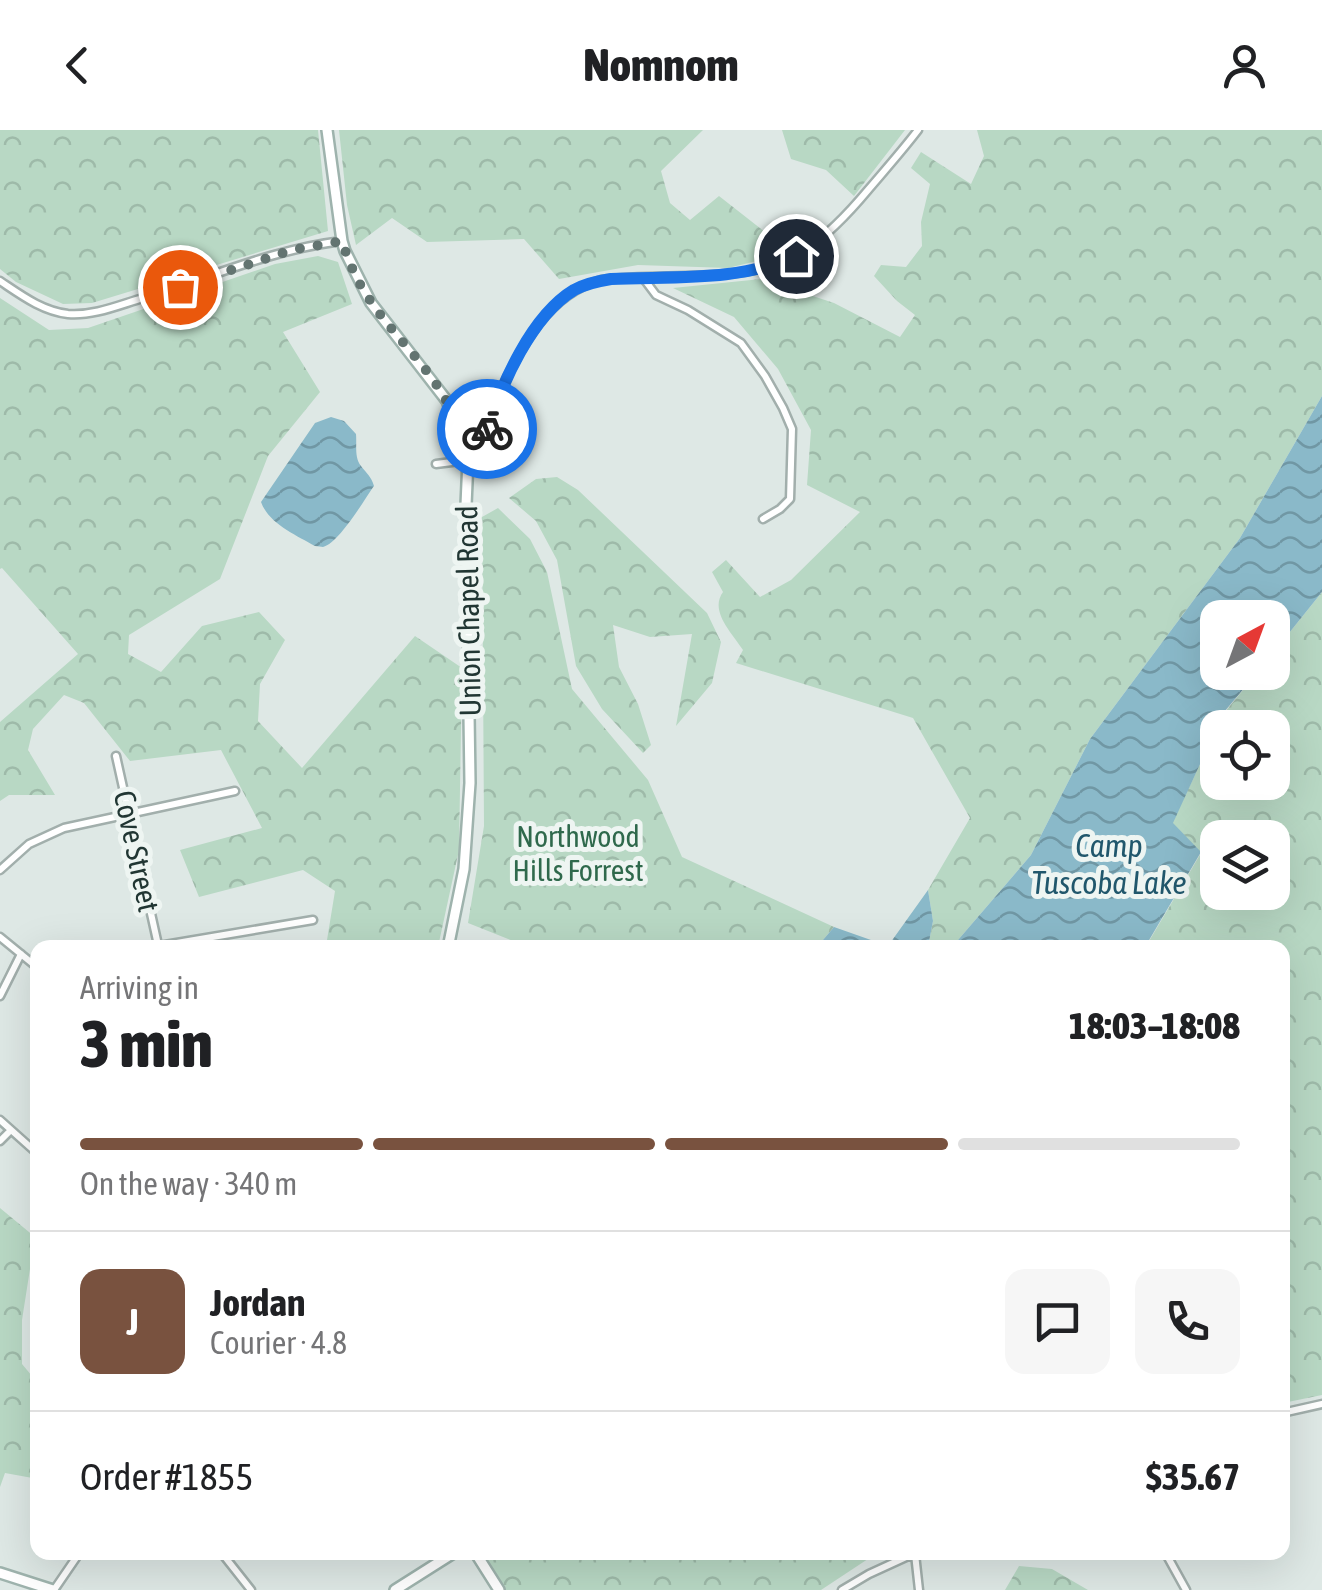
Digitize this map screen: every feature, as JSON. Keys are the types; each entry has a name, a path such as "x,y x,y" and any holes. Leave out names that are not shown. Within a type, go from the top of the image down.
{"street":[{"name":"Union Chapel Road","path":"328,130 342,241 353,271 371,303 446,401 468,460 470,783 464,869 450,940"},
{"path":"436,464 468,460 530,338 553,307 575,290 592,282 745,272 796,256 830,232 918,130"},
{"path":"0,281 46,308 83,314 292,250 342,241"},
{"path":"643,278 656,295 741,343 783,408 792,429 790,498 780,510 763,519"},
{"name":"Cove Street","path":"116,756 157,940"},
{"path":"0,870 46,835 74,825 235,792"},
{"path":"190,940 313,920"},
{"path":"216,936 217,940"},
{"path":"0,937 30,962"},
{"path":"0,996 20,954"},
{"path":"0,1120 30,1147"},
{"path":"0,1141 11,1130"},
{"path":"1290,1411 1322,1404"},
{"path":"0,1573 54,1590 75,1560"},
{"path":"227,1560 251,1590"},
{"path":"395,1590 442,1560"},
{"path":"479,1560 499,1590"},
{"path":"842,1590 900,1560"},
{"path":"917,1560 919,1590"},
{"path":"1169,1560 1186,1590"}],"green space":[{"path":"0,130 318,130 328,231 92,303 63,304 16,282 0,269"},
{"path":"339,130 703,130 661,171 670,203 690,220 719,196 774,239 777,256 728,268 638,265 559,279 524,239 427,242 392,218 356,245 347,205"},
{"path":"782,130 905,130 854,196 826,170 791,159"},
{"path":"977,130 1322,130 1322,396 1240,538 1090,739 1031,855 958,940 929,940 933,921 928,890 970,818 913,718 736,663 743,650 720,614 719,599 723,592 712,572 726,560 760,597 791,580 860,512 807,485 811,430 778,369 734,317 673,288 761,279 834,303 900,337 915,315 874,276 881,265 906,267 922,246 921,222 930,184 911,168 921,152 971,184 984,156"},
{"path":"318,256 338,262 352,304 283,332 320,392 268,456 220,579 129,635 128,654 161,672 202,626 259,612 285,640 260,684 258,721 302,768 415,636 462,668 459,850 440,940 327,940 335,891 303,870 199,897 180,850 262,828 221,750 130,761 84,703 64,695 33,729 28,750 55,795 9,795 0,801 0,722 78,654 0,569 0,298 49,330 88,328 275,264"},
{"path":"557,477 578,490 707,613 721,642 712,683 676,726 692,634 650,637 613,625 619,667 638,704 651,745 643,753 602,709 576,666 557,560 536,521 509,498 536,479"},
{"name":"Northwood Hills Forrest","path":"498,508 530,539 547,572 572,689 648,780 682,857 834,927 823,940 510,940 468,923 484,826 482,517"},
{"path":"1322,592 1322,1395 1290,1402 1290,940 1150,940 1200,855 1200,910 1290,910 1290,820 1200,820 1200,852 1172,823 1200,764 1200,800 1290,800 1290,710 1227,710 1243,690 1290,690 1290,632"},
{"path":"0,1208 30,1233 22,1364 30,1374 30,1478 5,1473 0,1487"},
{"path":"484,1560 866,1560 821,1590 500,1590"},
{"path":"1019,1566 1052,1569 1088,1590 1005,1590"}],"water":[{"name":"Camp Tuscoba Lake","path":"1322,396 1322,592 1290,632 1290,600 1200,600 1200,690 1243,690 1226,710 1200,710 1200,764 1173,823 1200,854 1149,940 958,940 1031,855 1090,739 1240,538"},
{"path":"331,417 344,421 356,434 357,459 374,486 344,530 322,547 284,528 270,517 261,502 315,423"},
{"path":"928,890 933,921 929,940 892,940"},
{"path":"834,927 871,940 823,940"}],"way so far":[{"path":"180,287 292,250 342,241 371,303 446,401 468,460 487,429"}],"route":[{"path":"487,429 498,396 530,338 553,307 575,290 611,279 745,272 796,256"}]}
